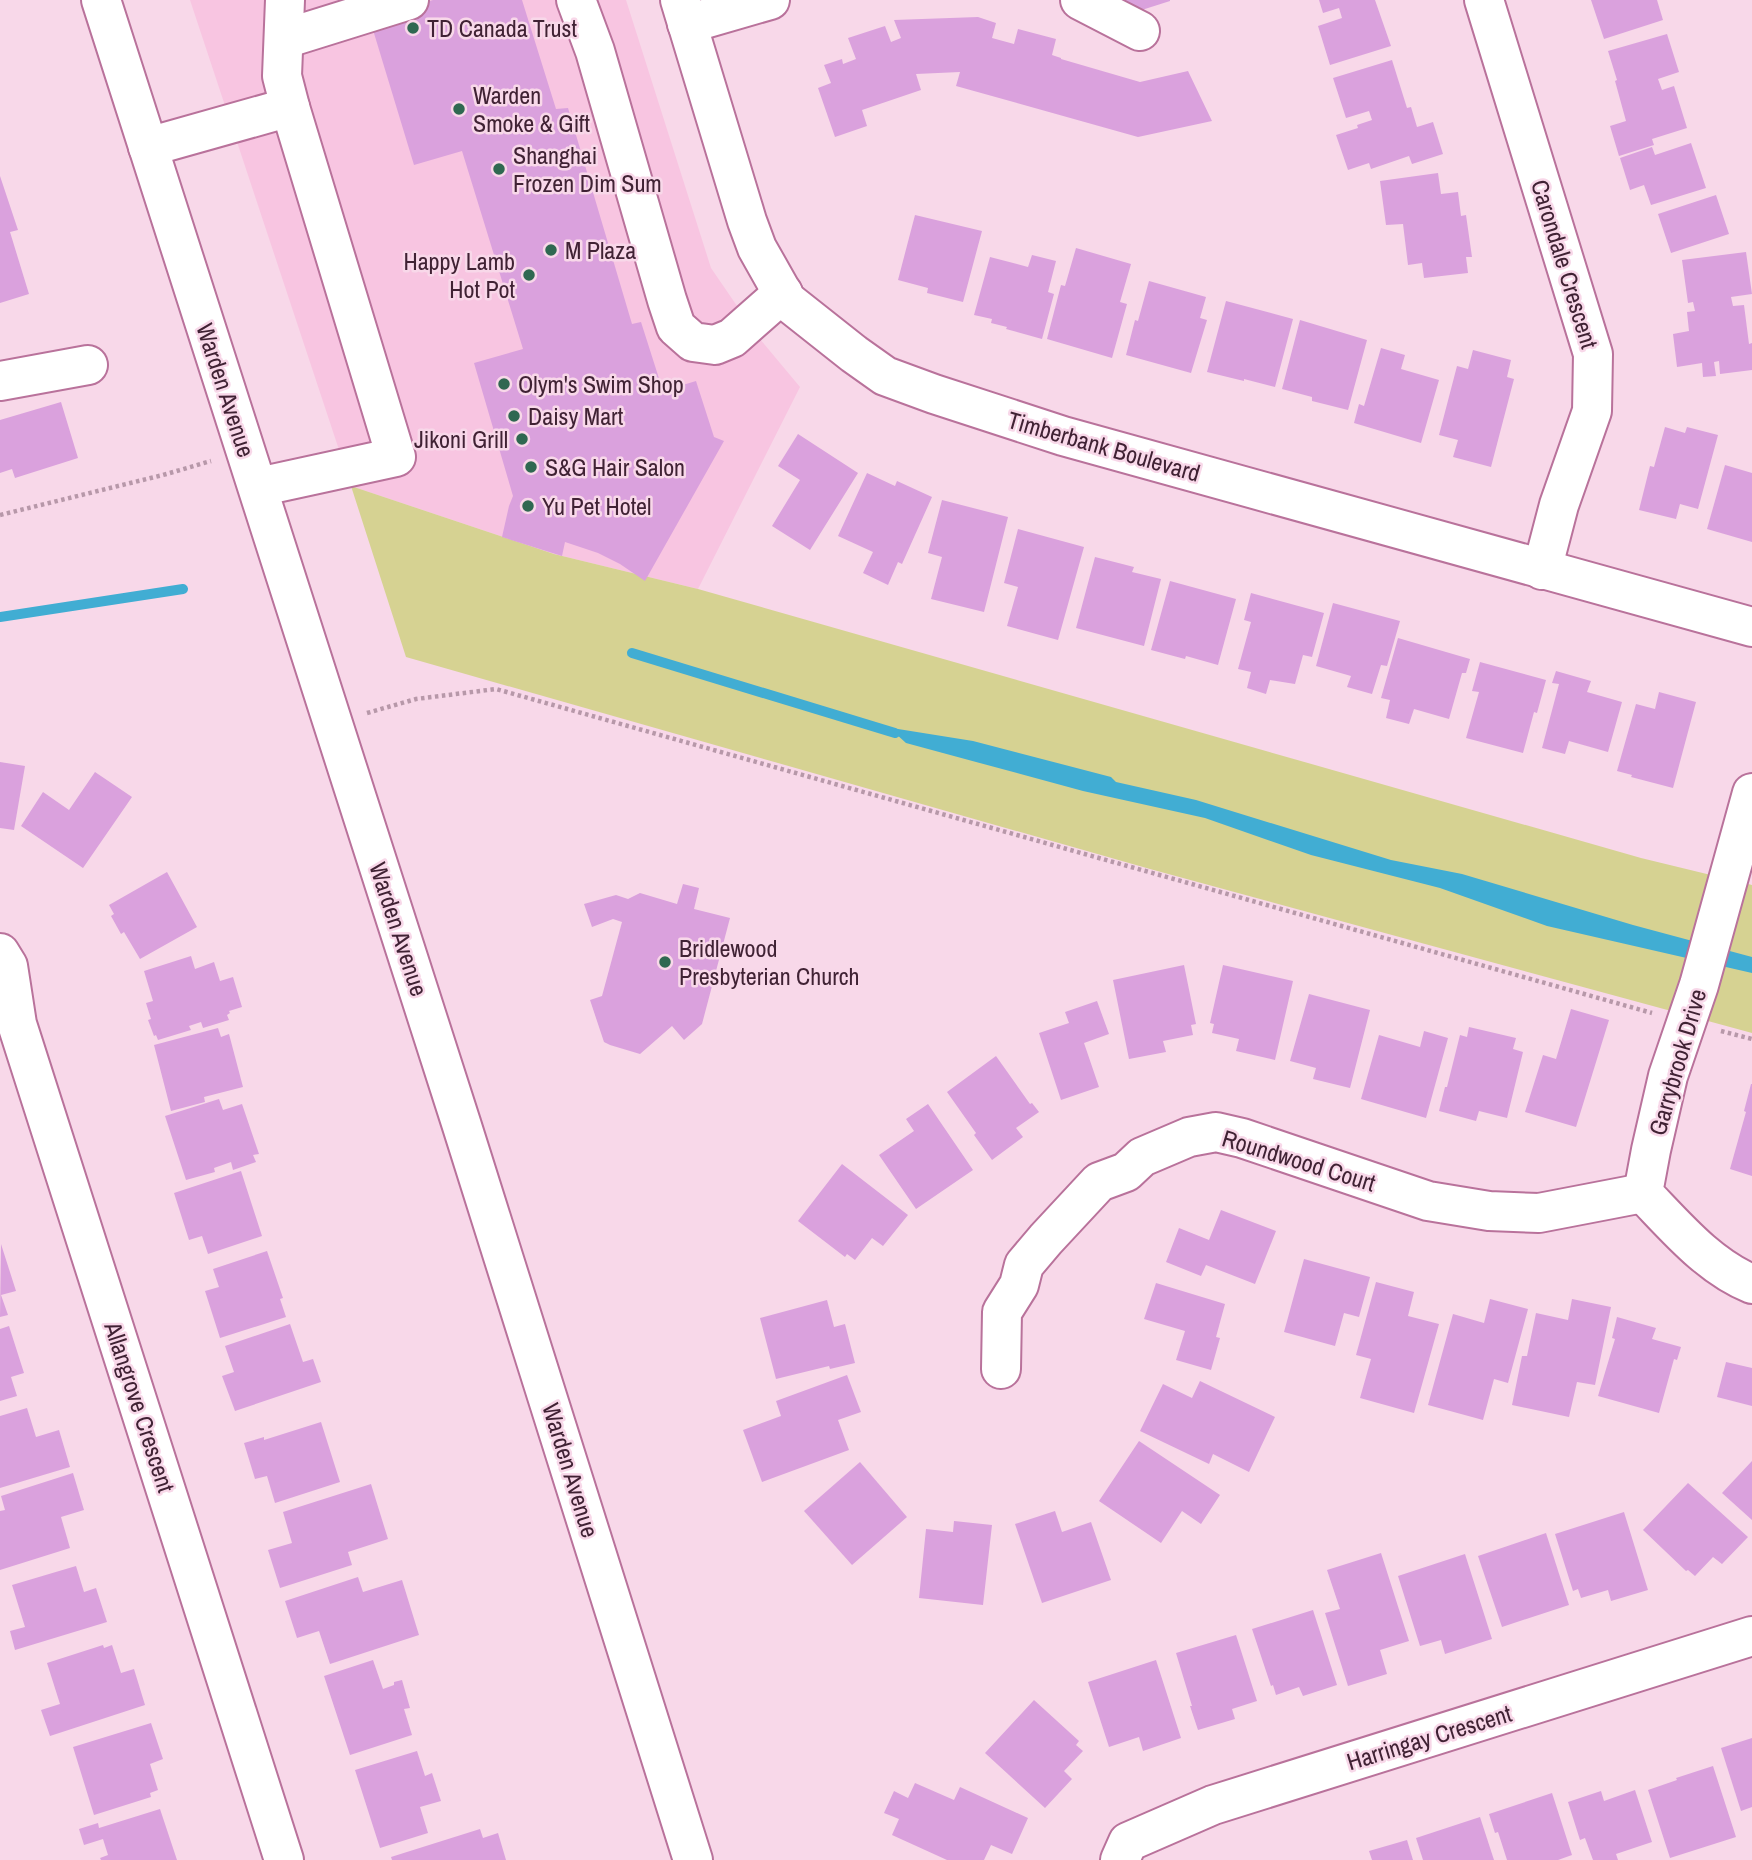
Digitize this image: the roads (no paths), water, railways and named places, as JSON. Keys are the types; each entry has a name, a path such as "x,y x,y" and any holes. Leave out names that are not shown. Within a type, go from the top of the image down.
{"street":[{"name":"Warden Avenue","path":"101,0 462,1126 693,1860"},
{"path":"258,488 396,457 282,76 285,0"},
{"path":"284,39 409,0"},
{"path":"576,0 595,51 676,327 693,342 715,345 732,338 783,293"},
{"path":"683,12 770,0"},
{"path":"1080,0 1140,31"},
{"name":"Carondale Crescent","path":"1485,0 1593,354 1592,411 1559,505 1542,570"},
{"name":"Timberbank Boulevard","path":"683,12 757,247 787,300 885,376 1063,436 1752,627"},
{"path":"148,147 290,107"},
{"path":"0,381 88,365"},
{"name":"Garrybrook Drive","path":"1643,1193 1668,1076 1699,985 1752,793"},
{"name":"Allangrove Crescent","path":"0,953 8,966 17,1024 284,1860"},
{"name":"Roundwood Court","path":"1001,1369 1002,1311 1019,1285 1024,1265 1099,1182 1126,1172 1142,1157 1189,1137 1216,1132 1242,1138 1428,1201 1489,1211 1539,1213 1643,1193"},
{"path":"1643,1193 1694,1246 1733,1277 1752,1284"},
{"name":"Harringay Crescent","path":"1120,1860 1128,1842 1213,1805 1752,1636"}],"water":[{"path":"898,729 973,741 1111,777 1116,782 1196,800 1391,860 1462,874 1752,957 1752,973 1547,926 1440,888 1311,855 1205,818 1083,791 906,743 895,733"}],"waterway":[{"path":"0,617 183,589"},
{"path":"632,653 895,733"}],"place":[{"name":"TD Canada Trust","path":"413,28"},
{"name":"Warden Smoke & Gift","path":"459,109"},
{"name":"Shanghai Frozen Dim Sum","path":"499,169"},
{"name":"M Plaza","path":"551,250"},
{"name":"Happy Lamb Hot Pot","path":"529,275"},
{"name":"Olym's Swim Shop","path":"504,384"},
{"name":"Daisy Mart","path":"514,416"},
{"name":"Jikoni Grill","path":"522,439"},
{"name":"S&G Hair Salon","path":"531,467"},
{"name":"Yu Pet Hotel","path":"528,506"},
{"name":"Bridlewood Presbyterian Church","path":"665,962"}]}
